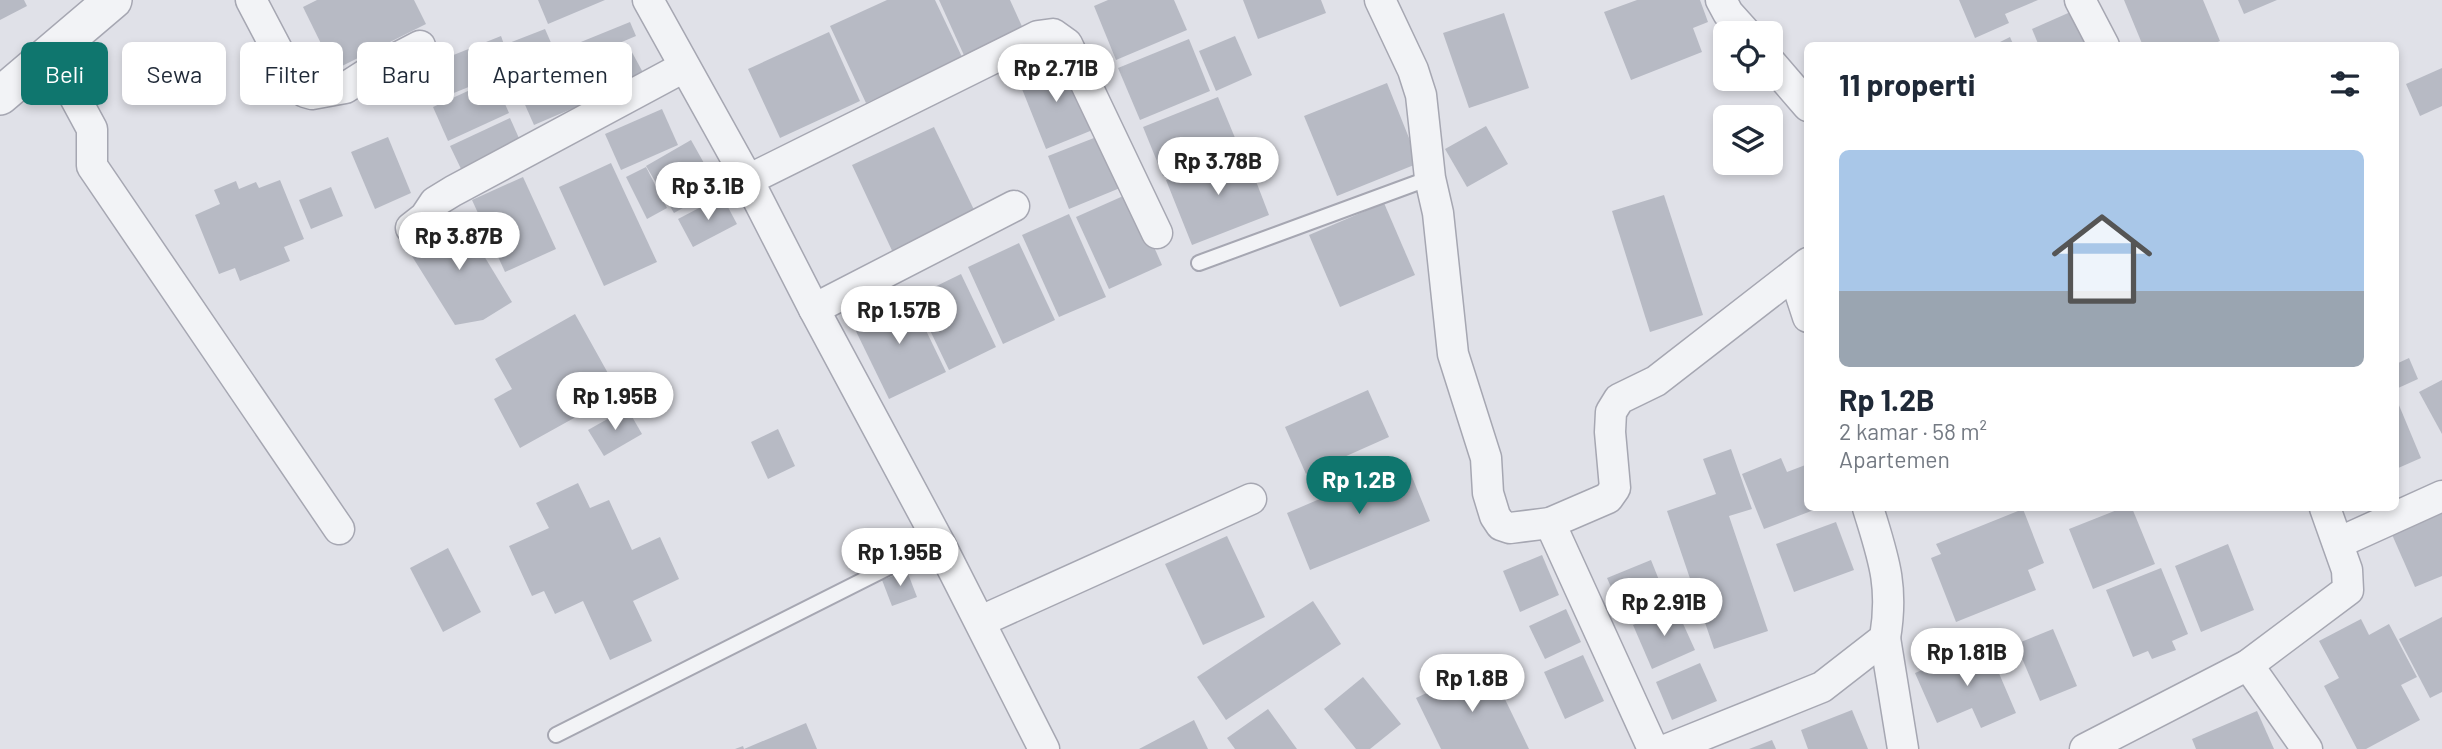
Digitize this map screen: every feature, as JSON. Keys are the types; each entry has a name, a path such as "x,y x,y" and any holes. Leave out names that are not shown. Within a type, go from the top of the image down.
{"street":[{"path":"64,42 113,0"},
{"path":"251,0 293,80 305,92 312,94 345,88 357,80"},
{"path":"648,0 748,180 981,621 1034,746"},
{"path":"1380,0 1413,70 1421,95 1430,178 1438,213 1453,355 1486,458 1488,493 1495,516 1501,525 1510,528 1550,523 1608,498 1615,488 1611,412 1619,399 1656,381 1801,269 1804,290"},
{"path":"1721,0 1735,21"},
{"path":"2080,0 2102,42"},
{"path":"748,180 1038,36 1053,34 1067,44 1157,233"},
{"path":"411,228 425,218 435,202 453,191 684,67"},
{"path":"1783,77 1804,101"},
{"path":"0,96 21,78"},
{"path":"79,105 92,129 92,166 339,529"},
{"path":"814,309 1014,206"},
{"path":"2338,543 2442,496"},
{"path":"981,621 1251,499"},
{"path":"1869,511 1886,567 1890,610 1885,638 1903,749"},
{"path":"2085,749 2248,665 2348,590 2347,570 2326,511"},
{"path":"1550,523 1653,749"},
{"path":"1668,749 1822,687 1885,638"},
{"path":"2248,665 2308,749"}],"lane":[{"path":"1199,263 1430,178"},
{"path":"556,735 939,542"}],"building":[{"path":"0,0 24,0 27,6 0,20"},
{"path":"317,0 414,0 426,24 390,42 357,42 357,58 343,66 343,42 320,42 303,7"},
{"path":"538,0 605,0 548,24"},
{"path":"887,0 935,0 963,59 866,103 830,26"},
{"path":"939,0 1010,0 1026,35 967,62"},
{"path":"1108,0 1174,0 1187,30 1116,60 1094,6"},
{"path":"1243,0 1321,0 1326,13 1258,39"},
{"path":"1637,0 1700,0 1708,22 1693,28 1702,52 1631,80 1604,12"},
{"path":"1959,0 2038,0 2005,14 2009,23 1975,38"},
{"path":"2124,0 2203,0 2220,41 2218,42 2141,42"},
{"path":"2238,0 2277,0 2244,14"},
{"path":"2075,10 2089,42 2037,42 2032,29"},
{"path":"1504,13 1529,88 1469,108 1443,33"},
{"path":"630,22 636,36 622,42 581,42"},
{"path":"545,29 551,42 512,42"},
{"path":"829,32 860,101 780,138 748,69"},
{"path":"501,36 503,42 486,42"},
{"path":"1235,36 1252,75 1216,91 1199,51"},
{"path":"1189,39 1210,91 1140,120 1118,68"},
{"path":"468,49 468,87 454,93 454,55"},
{"path":"632,52 647,80 632,88"},
{"path":"1066,59 1095,129 1046,149 1018,79"},
{"path":"2442,68 2442,106 2420,116 2406,84"},
{"path":"1387,83 1419,163 1337,196 1304,116"},
{"path":"468,91 468,105 505,105 509,113 448,141 433,107 454,105 454,97"},
{"path":"1218,97 1238,145 1163,176 1143,127"},
{"path":"525,105 581,105 534,125"},
{"path":"662,109 678,145 621,170 605,134"},
{"path":"510,118 522,145 463,173 450,146"},
{"path":"1486,126 1508,164 1467,187 1445,149"},
{"path":"934,127 978,218 895,257 852,165"},
{"path":"1099,136 1120,188 1069,209 1048,156"},
{"path":"388,137 411,193 375,209 351,152"},
{"path":"691,140 718,188 674,213 646,166"},
{"path":"1244,150 1269,215 1192,245 1166,180"},
{"path":"611,163 657,262 604,286 559,187"},
{"path":"646,167 667,208 647,219 626,177"},
{"path":"523,177 556,249 505,272 472,200"},
{"path":"280,180 304,239 284,247 290,261 240,281 235,268 219,274 195,215 220,204 214,190 236,181 239,189 256,182 259,188"},
{"path":"331,187 343,216 311,229 299,200"},
{"path":"1130,193 1162,265 1109,289 1076,217"},
{"path":"1664,195 1703,315 1650,332 1612,211"},
{"path":"722,196 737,224 693,247 678,219"},
{"path":"1384,203 1415,275 1340,307 1309,235"},
{"path":"458,213 512,302 483,320 455,325 405,245"},
{"path":"1069,214 1106,297 1059,317 1022,235"},
{"path":"1019,243 1055,320 1003,344 968,267"},
{"path":"961,274 996,347 949,370 914,297"},
{"path":"908,293 946,372 889,399 851,321"},
{"path":"575,314 619,393 520,448 494,399 512,389 495,359"},
{"path":"2409,358 2418,379 2399,388 2399,363"},
{"path":"2442,380 2442,434 2419,392"},
{"path":"1368,390 1389,437 1306,474 1285,427"},
{"path":"2399,405 2421,458 2399,468"},
{"path":"627,408 642,434 604,456 588,430"},
{"path":"778,429 795,466 768,479 751,442"},
{"path":"1731,449 1752,509 1729,516 1768,631 1714,649 1667,511 1716,494 1703,459"},
{"path":"1781,458 1787,472 1804,466 1804,511 1811,511 1764,529 1742,474"},
{"path":"1406,462 1430,521 1310,570 1287,513"},
{"path":"578,483 590,508 609,500 632,550 660,537 679,579 633,601 652,641 610,660 583,601 555,614 544,591 532,596 509,546 549,528 536,503"},
{"path":"2442,508 2442,576 2415,587 2390,530"},
{"path":"2024,511 2044,563 2028,570 2036,590 1956,622 1931,558 1941,554 1936,544"},
{"path":"2114,511 2133,511 2155,564 2093,589 2069,529"},
{"path":"1836,522 1854,570 1794,592 1776,544"},
{"path":"1227,536 1265,617 1203,645 1165,564"},
{"path":"2228,544 2254,610 2201,632 2175,566"},
{"path":"448,548 481,612 443,632 410,568"},
{"path":"1542,555 1559,595 1520,612 1503,571"},
{"path":"1651,560 1667,600 1625,619 1607,578"},
{"path":"2161,568 2188,634 2172,641 2176,650 2152,659 2148,651 2133,657 2106,590"},
{"path":"907,571 917,597 892,606 882,580"},
{"path":"1313,601 1341,644 1226,720 1197,677"},
{"path":"1675,606 1695,650 1652,669 1633,625"},
{"path":"1566,609 1581,642 1545,659 1529,626"},
{"path":"2442,617 2442,692 2430,698 2399,639"},
{"path":"2361,619 2369,635 2389,624 2417,677 2401,685 2420,720 2366,749 2357,749 2324,686 2339,678 2319,641"},
{"path":"2053,629 2077,686 2040,701 2016,644"},
{"path":"1986,643 2016,713 1981,728 1972,708 1937,723 1915,673"},
{"path":"1583,655 1604,701 1565,719 1544,672"},
{"path":"1700,663 1717,701 1672,720 1656,682"},
{"path":"1488,664 1529,749 1441,749 1416,698"},
{"path":"1363,677 1401,724 1370,749 1356,749 1324,709"},
{"path":"1268,709 1297,749 1235,749 1227,738"},
{"path":"1852,710 1868,749 1808,749 1801,730"},
{"path":"2257,711 2274,749 2196,749 2192,739"},
{"path":"1194,720 1208,749 1139,749"},
{"path":"806,723 817,749 744,749"},
{"path":"1772,740 1776,749 1749,749"}]}
